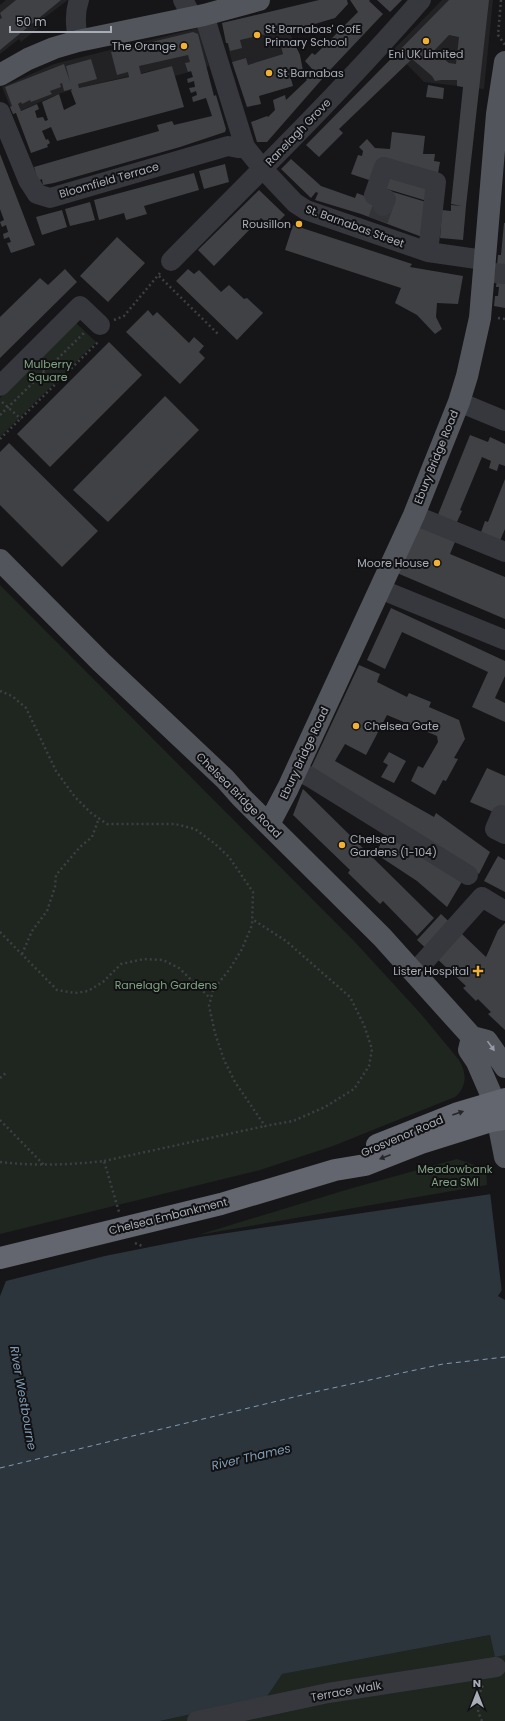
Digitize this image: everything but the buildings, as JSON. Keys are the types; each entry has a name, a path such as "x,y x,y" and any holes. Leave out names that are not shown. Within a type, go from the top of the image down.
{"highway":[{"name":"Grosvenor Road","path":"335,1170 362,1151 422,1126 501,1110"},
{"name":"Chelsea Embankment","path":"0,1258 221,1204 335,1170"}],"main road":[{"path":"0,75 28,59 54,48 78,41 192,11 260,0"},
{"name":"Ebury Bridge Road","path":"269,824 284,797 414,514 459,402 467,376 491,268 499,175 497,114 505,62"},
{"name":"Chelsea Bridge Road","path":"0,560 95,657 225,779 240,797 382,937 472,1037 487,1041 505,1065"},
{"path":"472,1037 469,1050 477,1062 501,1110 505,1157"}],"street":[{"path":"78,41 76,10 79,0"},
{"name":"Ranelagh Grove","path":"171,261 388,38 421,0"},
{"name":"St. Barnabas Street","path":"192,11 245,147 262,168 295,203 306,210 379,220 428,252 491,268"},
{"name":"Bloomfield Terrace","path":"0,112 28,180 37,194 50,198 228,146 238,148 245,147"},
{"path":"379,220 386,199 374,195 384,167 436,182 428,252"},
{"path":"2,380 29,357 80,306 107,328"},
{"path":"459,402 505,421"},
{"path":"414,514 505,552"},
{"path":"380,589 432,606 505,640"},
{"path":"296,770 310,777 468,874"},
{"path":"414,973 482,897 505,911"},
{"name":"Terrace Walk","path":"197,1721 328,1693 496,1667"}],"path":[{"path":"501,0 498,35 505,45"},
{"path":"0,440 57,383 107,328 124,316 171,261"},
{"path":"158,276 218,334"},
{"path":"0,415 86,332 107,328 124,316"},
{"path":"29,357 57,383"},
{"path":"0,400 21,419"},
{"path":"0,691 12,696 26,708 56,771 75,797 91,813 107,824 175,824 195,829 214,843 229,857 253,892 252,924 242,949 229,970 212,990 209,1006 215,1033 224,1060 236,1082 265,1126"},
{"path":"22,954 32,931 47,911 55,887 56,874 80,847 92,837 99,818"},
{"path":"0,1162 62,1165 104,1161 293,1121 325,1108 354,1088 369,1066 372,1049 364,1025 350,997 286,941 252,919"},
{"path":"0,932 57,990 75,993 88,991 103,982 121,964 144,959 163,960 180,968 211,999"},
{"path":"0,1078 7,1072"},
{"path":"0,1120 44,1165"},
{"path":"104,1161 118,1210"},
{"path":"482,1721 478,1712 481,1688 496,1667"}],"shaded area":[{"path":"6,0 68,0 40,21 42,25 21,42 19,39 0,54 0,5"},
{"name":"Eni UK Limited","path":"442,0 493,0 484,89 424,82 393,50"},
{"name":"St Barnabas' CofE Primary School","path":"278,10 292,38 280,43 283,54 248,65 246,58 232,62 222,23"},
{"path":"198,28 209,66 175,76 172,66 79,88 61,93 13,114 2,87 54,64"}],"green space":[{"name":"Mulberry Square","path":"76,323 96,342 0,437 0,398"},
{"name":"Ranelagh Gardens","path":"0,585 355,942 421,1014 462,1065 464,1084 462,1089 455,1097 333,1146 260,1170 0,1234"},
{"name":"Meadowbank Area SMI","path":"457,1159 486,1169 487,1185 198,1235 349,1189"},
{"path":"490,1635 495,1655 505,1655 505,1721 160,1721 266,1698 281,1674"}],"water":[{"path":"505,1192 505,1289 502,1290 498,1296 505,1300 505,1655 495,1657 490,1635 282,1674 266,1698 160,1721 0,1721 0,1296 6,1281 105,1256 200,1237"}],"pier":[{"path":"505,1190 505,1291 502,1293 490,1192"}],"ferry route":[{"path":"0,1468 319,1391 443,1364 505,1357"}],"tunnel":[{"path":"378,220 383,206"}],"place":[{"name":"St Barnabas' CofE Primary School","path":"257,35"},
{"name":"Eni UK Limited","path":"426,41"},
{"name":"The Orange","path":"184,46"},
{"name":"St Barnabas","path":"269,73"},
{"name":"Rousillon","path":"299,224"},
{"name":"Moore House","path":"437,563"},
{"name":"Chelsea Gate","path":"356,726"},
{"name":"Chelsea Gardens (1-104)","path":"342,845"},
{"name":"Lister Hospital","path":"478,971"}],"water label":[{"name":"River Westbourne","path":"23,1398"},
{"name":"River Thames","path":"251,1457"}]}
